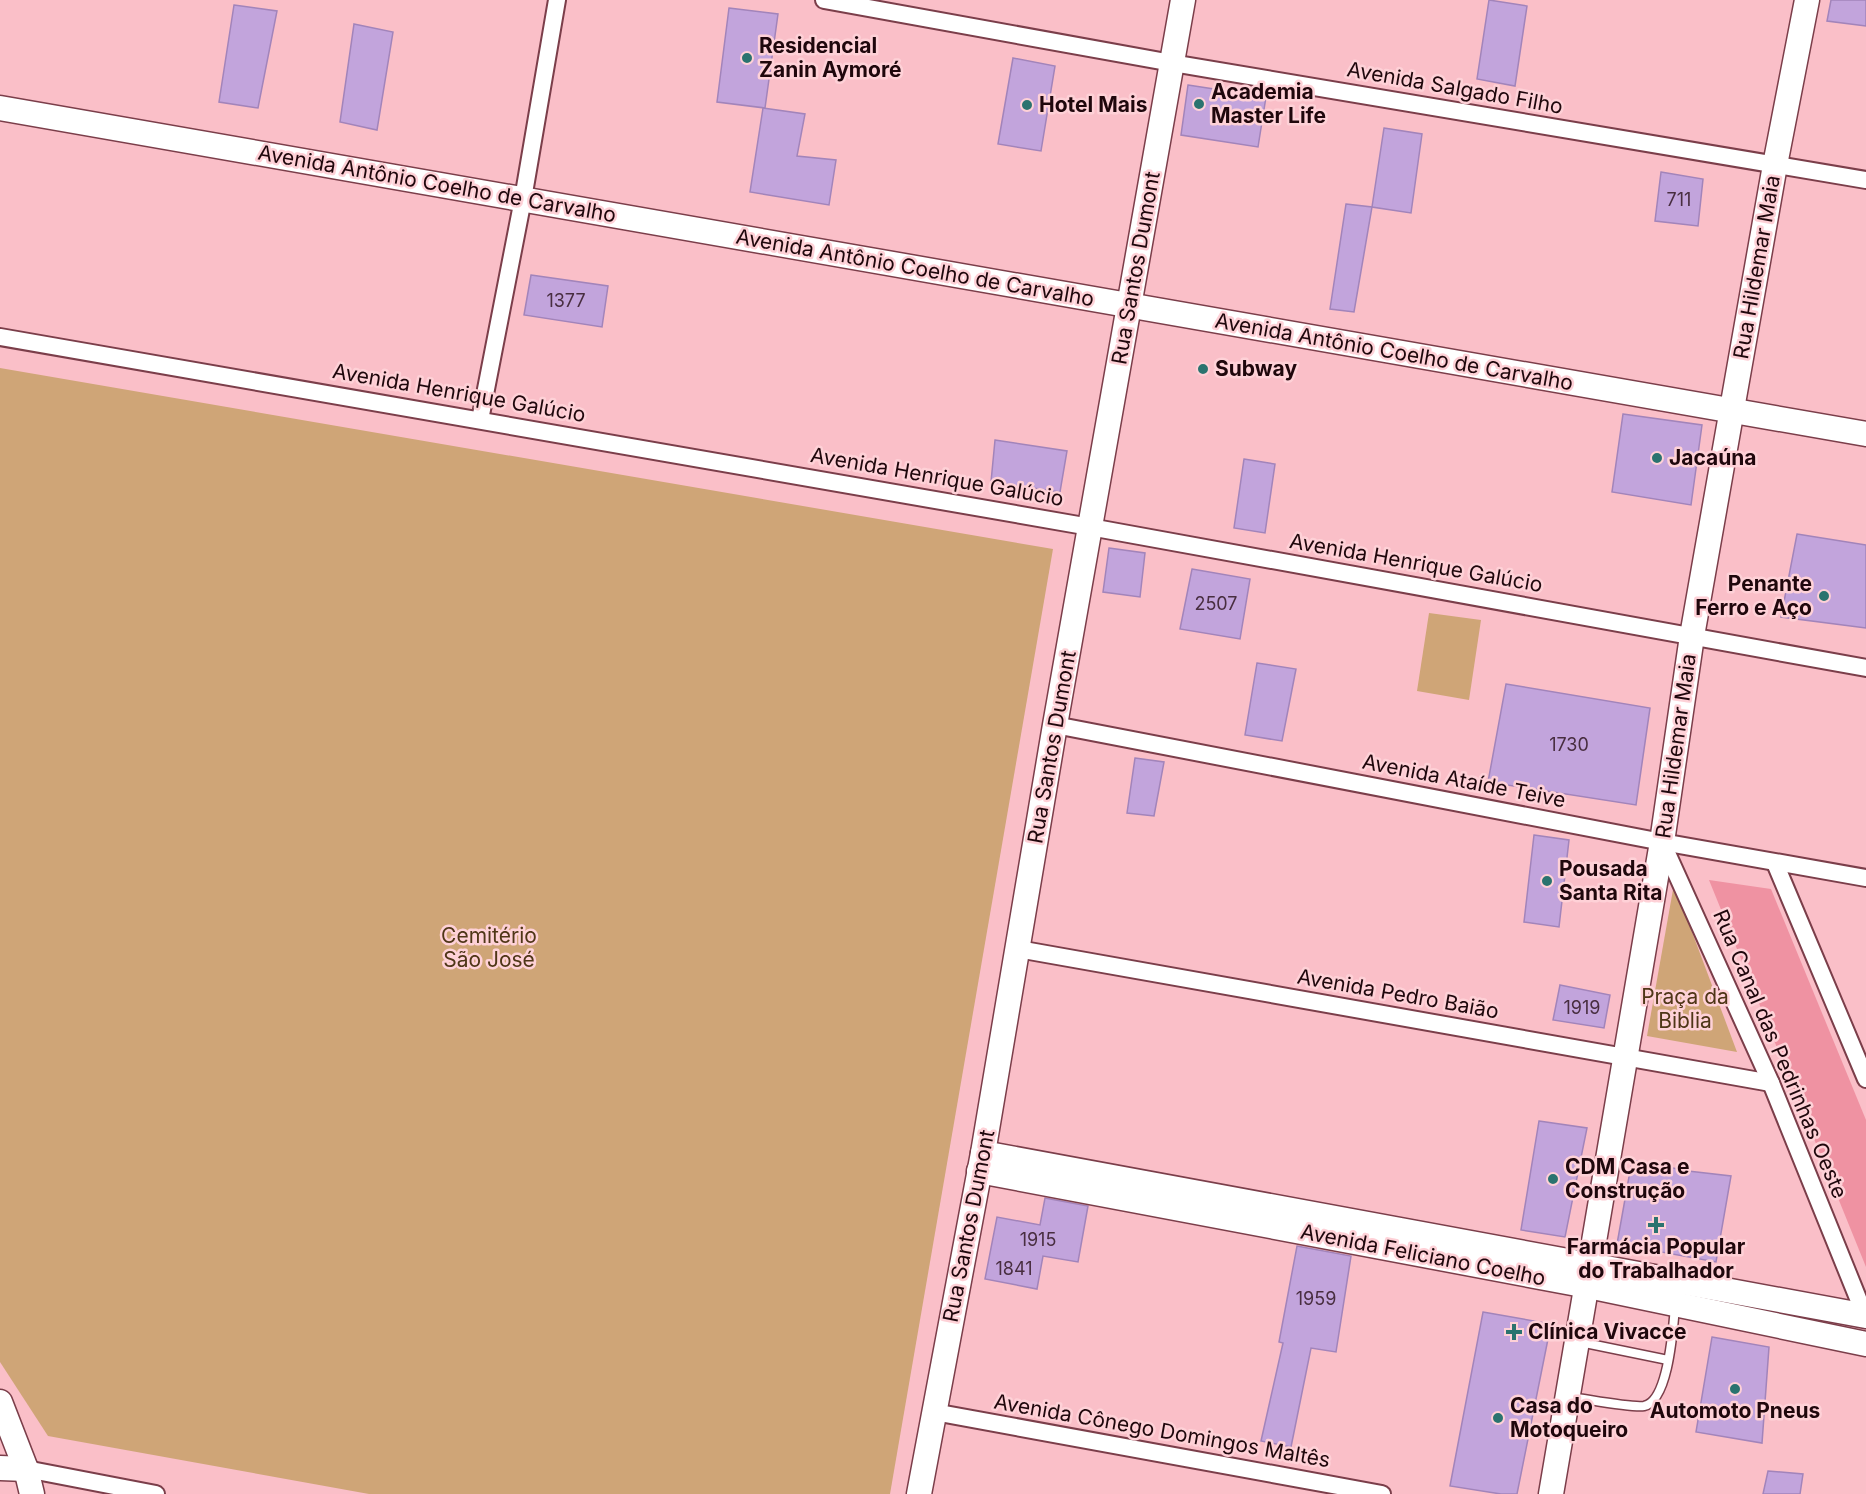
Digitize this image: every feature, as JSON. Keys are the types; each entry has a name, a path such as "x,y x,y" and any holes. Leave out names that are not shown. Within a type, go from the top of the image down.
{"main road":[{"name":"Rua Santos Dumont","path":"919,1494 981,1162 1055,724 1184,0"},
{"name":"Rua Hildemar Maia","path":"1551,1494 1627,1058 1692,636 1775,165 1807,0"},
{"name":"Avenida Antônio Coelho de Carvalho","path":"0,108 1866,434"},
{"name":"Avenida Feliciano Coelho","path":"981,1162 1589,1276 1866,1317"},
{"name":"Avenida Feliciano Coelho","path":"1589,1276 1676,1304 1866,1344"},
{"path":"0,1402 26,1469 32,1494"},
{"path":"0,1468 26,1469"}],"street":[{"path":"480,420 557,0"},
{"name":"Avenida Salgado Filho","path":"824,0 1172,63 1866,180"},
{"name":"Avenida Henrique Galúcio","path":"0,337 1090,527 1866,668"},
{"name":"Avenida Ataíde Teive","path":"1055,724 1662,842 1866,878"},
{"name":"Rua Canal das Pedrinhas Oeste","path":"1662,842 1771,1083 1866,1317"},
{"path":"1775,863 1866,1079"},
{"name":"Avenida Pedro Baião","path":"1018,949 1771,1083"},
{"name":"Avenida Cônego Domingos Maltês","path":"934,1412 1382,1494"},
{"path":"26,1469 156,1494"}],"lane":[{"path":"1568,1396 1645,1406 1656,1396 1665,1379 1676,1304"},
{"path":"1578,1342 1668,1360"}],"green space":[{"name":"Cemitério São José","path":"0,368 1053,549 890,1494 369,1494 48,1436 0,1362"},
{"path":"1429,613 1481,620 1469,700 1417,691"},
{"name":"Praça da Biblia","path":"1674,884 1737,1052 1647,1036"}],"shaded area":[{"path":"1709,880 1771,889 1866,1120 1866,1267"}],"building":[{"path":"1489,0 1527,6 1515,86 1477,79"},
{"path":"1831,0 1866,0 1866,26 1827,21"},
{"path":"234,5 277,11 258,108 219,102"},
{"name":"Residencial Zanin Aymoré","path":"729,8 778,14 765,108 717,102"},
{"path":"354,24 393,32 377,130 340,122"},
{"name":"Hotel Mais","path":"1013,58 1055,66 1041,151 998,144"},
{"path":"1188,85 1266,97 1258,147 1181,135"},
{"path":"763,108 805,114 797,156 836,160 829,205 750,192"},
{"path":"1384,128 1422,134 1411,213 1372,207"},
{"path":"1661,172 1703,179 1698,226 1655,221"},
{"path":"1346,204 1372,207 1354,312 1330,309"},
{"path":"531,275 608,286 602,327 524,315"},
{"name":"Jacaúna","path":"1623,414 1702,425 1691,505 1612,492"},
{"path":"995,440 1067,451 1060,492 991,482"},
{"path":"1244,459 1275,464 1265,533 1234,528"},
{"name":"Penante Ferro e Aço","path":"1797,534 1866,545 1866,628 1781,617"},
{"path":"1109,548 1145,553 1140,597 1103,592"},
{"path":"1192,569 1250,579 1240,639 1180,629"},
{"path":"1257,663 1296,669 1282,741 1245,735"},
{"path":"1506,684 1650,708 1636,805 1488,782"},
{"path":"1135,758 1164,762 1154,816 1127,813"},
{"name":"Pousada Santa Rita","path":"1534,835 1569,840 1559,927 1524,922"},
{"path":"1560,985 1610,995 1604,1028 1553,1020"},
{"name":"CDM Casa e Construção","path":"1539,1121 1587,1128 1565,1237 1521,1230"},
{"path":"1632,1160 1688,1171 1731,1176 1716,1262 1617,1244"},
{"path":"1045,1198 1088,1206 1078,1262 1043,1256 1037,1289 985,1279 997,1217 1040,1225"},
{"path":"1297,1246 1351,1256 1336,1352 1311,1348 1291,1447 1261,1441 1283,1343 1279,1342"},
{"name":"Casa do Motoqueiro","path":"1483,1312 1551,1324 1517,1494 1501,1494 1450,1486"},
{"name":"Automoto Pneus","path":"1712,1337 1769,1347 1762,1443 1696,1432"},
{"path":"1768,1471 1803,1474 1800,1494 1763,1494"}],"place":[{"name":"Residencial Zanin Aymoré","path":"747,58"},
{"name":"Academia Master Life","path":"1199,104"},
{"name":"Hotel Mais","path":"1027,105"},
{"name":"Subway","path":"1203,369"},
{"name":"Jacaúna","path":"1657,458"},
{"name":"Penante Ferro e Aço","path":"1824,596"},
{"name":"Pousada Santa Rita","path":"1547,881"},
{"name":"CDM Casa e Construção","path":"1553,1179"},
{"name":"Farmácia Popular do Trabalhador","path":"1656,1225"},
{"name":"Clínica Vivacce","path":"1514,1332"},
{"name":"Automoto Pneus","path":"1735,1389"},
{"name":"Casa do Motoqueiro","path":"1498,1418"}]}
